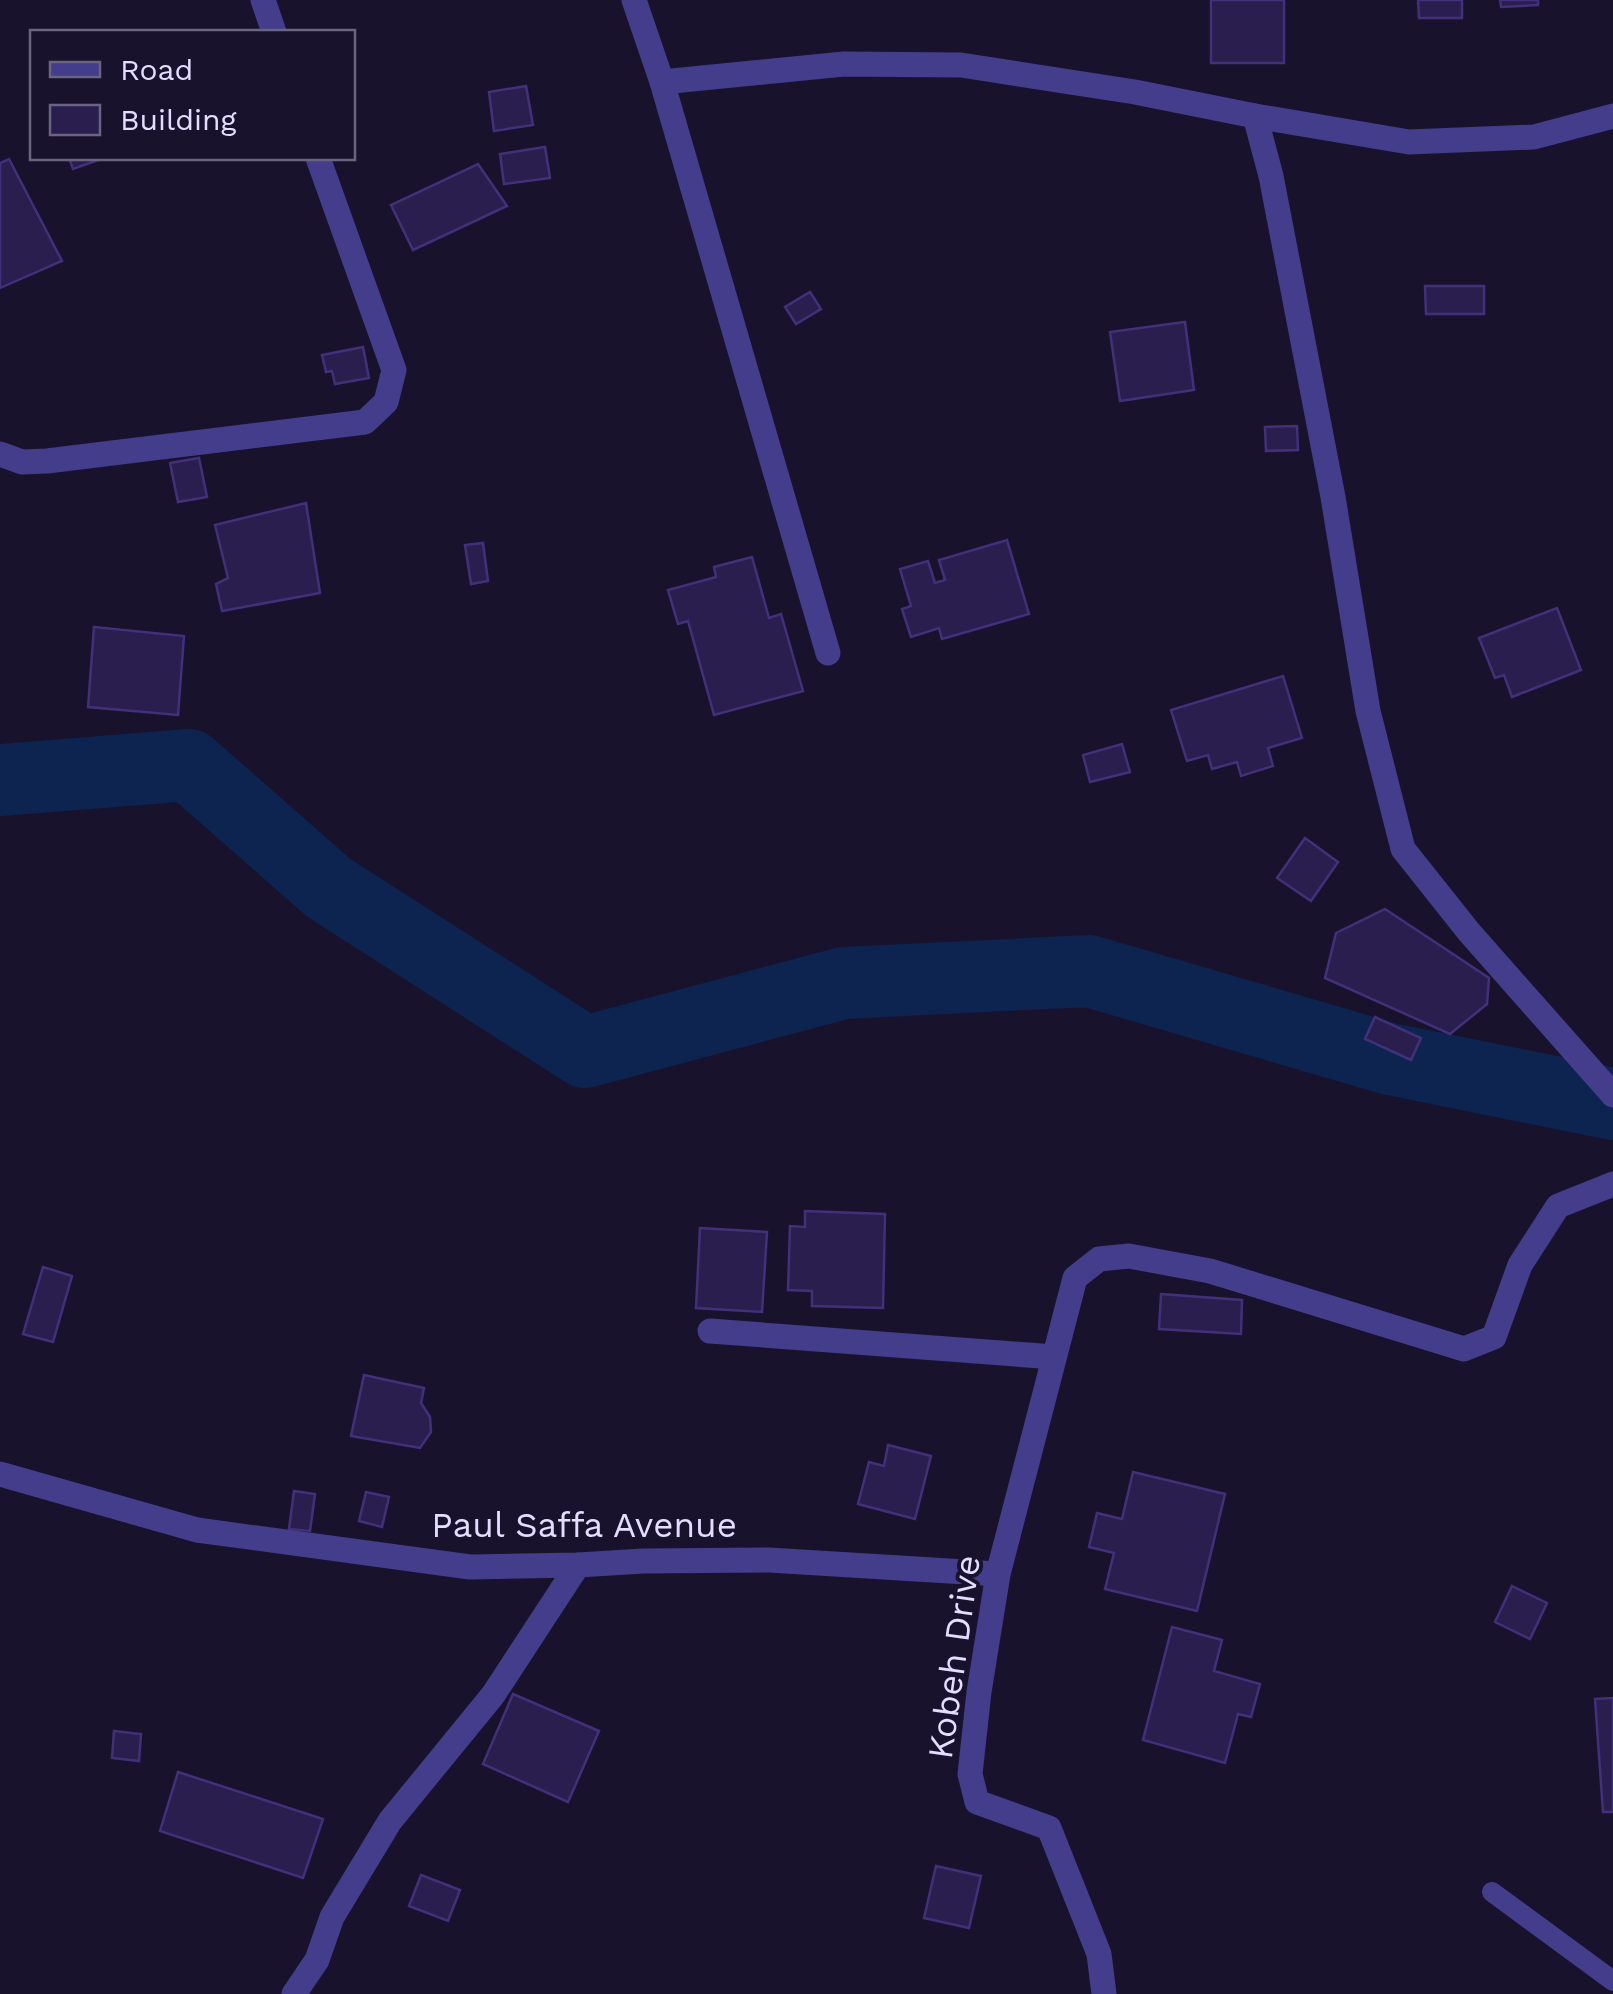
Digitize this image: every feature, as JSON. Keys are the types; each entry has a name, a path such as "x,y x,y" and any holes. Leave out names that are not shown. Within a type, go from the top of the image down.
{"street":[{"path":"263,0 273,30"},
{"path":"634,0 662,82 828,652"},
{"path":"662,82 844,64 961,64 1409,142 1534,137 1613,116"},
{"path":"1255,116 1272,176 1308,365 1368,711 1403,849 1470,932 1613,1094"},
{"path":"0,454 22,462 47,461 365,422 386,402 394,370 319,160"},
{"name":"Kobeh Drive","path":"1104,1994 1099,1954 1049,1828 977,1802 970,1774 998,1574 1075,1278 1100,1258 1128,1256 1210,1271 1464,1349 1494,1337 1520,1265 1558,1206 1613,1184"},
{"path":"710,1331 1054,1357"},
{"name":"Paul Saffa Avenue","path":"0,1474 197,1530 470,1566 770,1560 998,1574"},
{"path":"294,1994 316,1960 332,1916 390,1822 493,1695 578,1565"}],"lane":[{"path":"1492,1892 1613,1981"}],"building":[{"path":"1211,0 1284,0 1284,63 1211,63"},
{"path":"1418,0 1462,0 1462,18 1419,18"},
{"path":"1500,0 1538,0 1538,5 1501,7"},
{"path":"526,86 533,125 494,131 489,92"},
{"path":"545,147 550,178 504,184 500,154"},
{"path":"9,159 62,261 0,288 0,163"},
{"path":"70,160 98,160 73,169"},
{"path":"478,164 507,206 413,250 391,205"},
{"path":"1425,286 1484,286 1484,314 1426,314"},
{"path":"810,292 821,309 796,324 785,307"},
{"path":"1185,322 1194,390 1120,401 1110,332"},
{"path":"363,347 369,378 335,384 332,371 326,372 322,355"},
{"path":"1297,426 1298,450 1266,451 1265,427"},
{"path":"199,458 207,497 178,502 170,463"},
{"path":"306,503 320,593 222,611 216,584 228,578 215,525"},
{"path":"1007,540 1029,614 942,639 939,628 911,637 902,609 911,606 900,569 928,561 935,583 945,580 939,560"},
{"path":"483,543 488,581 471,584 465,545"},
{"path":"752,557 769,618 781,614 803,691 714,715 688,621 678,624 668,590 716,577 714,567"},
{"path":"1557,608 1581,670 1512,697 1504,675 1495,678 1479,638"},
{"path":"94,627 184,636 178,715 88,707"},
{"path":"1283,676 1302,738 1268,748 1273,766 1241,776 1237,762 1212,769 1208,755 1187,761 1171,710"},
{"path":"1122,744 1130,772 1090,782 1083,755"},
{"path":"1305,838 1338,862 1311,901 1277,878"},
{"path":"1385,909 1489,978 1487,1004 1450,1034 1325,978 1336,933"},
{"path":"1375,1017 1421,1038 1411,1060 1365,1039"},
{"path":"805,1211 885,1214 883,1308 812,1306 812,1291 788,1290 790,1226 805,1227"},
{"path":"700,1228 767,1232 762,1312 696,1308"},
{"path":"43,1267 72,1276 53,1342 23,1334"},
{"path":"1161,1294 1242,1300 1241,1334 1159,1329"},
{"path":"364,1375 424,1388 421,1403 430,1417 431,1432 420,1448 351,1436"},
{"path":"888,1445 931,1456 915,1519 858,1504 869,1462 884,1466"},
{"path":"1133,1472 1225,1494 1197,1611 1105,1589 1114,1553 1089,1547 1097,1513 1122,1519"},
{"path":"294,1491 315,1494 310,1531 289,1529"},
{"path":"366,1492 389,1497 382,1527 359,1521"},
{"path":"1512,1586 1547,1603 1530,1639 1495,1622"},
{"path":"1172,1627 1222,1640 1214,1671 1260,1684 1251,1717 1238,1714 1225,1763 1143,1740"},
{"path":"513,1694 599,1731 568,1802 483,1764"},
{"path":"1613,1698 1613,1812 1603,1812 1595,1699"},
{"path":"114,1731 141,1734 139,1761 112,1758"},
{"path":"178,1772 323,1819 303,1878 160,1831"},
{"path":"936,1866 981,1876 969,1928 924,1918"},
{"path":"421,1875 460,1890 448,1921 409,1906"}],"waterway":[{"path":"0,780 189,765 329,888 585,1052 844,983 1089,971 1390,1059 1613,1104"}]}
